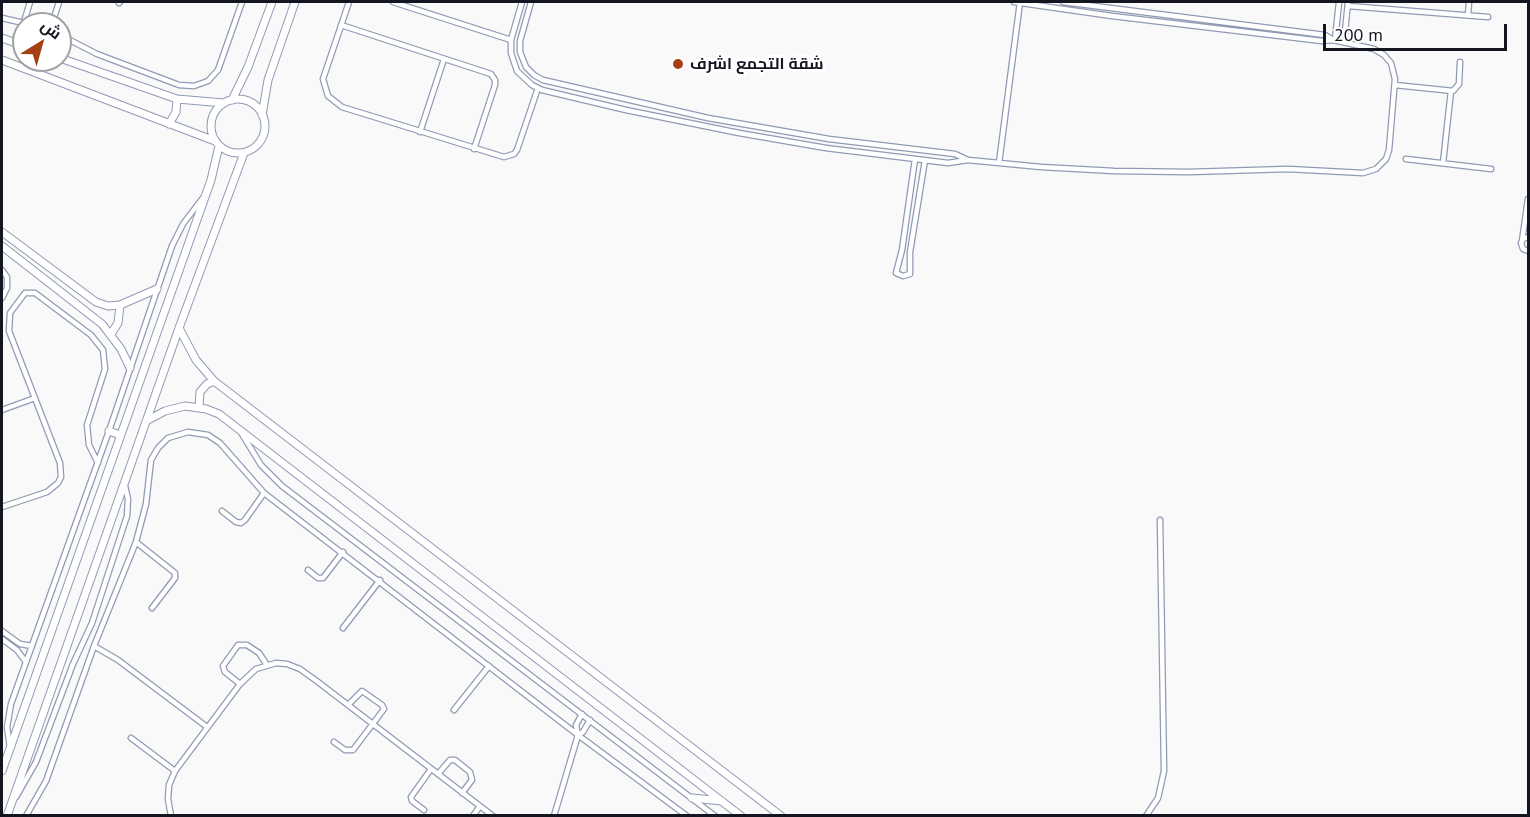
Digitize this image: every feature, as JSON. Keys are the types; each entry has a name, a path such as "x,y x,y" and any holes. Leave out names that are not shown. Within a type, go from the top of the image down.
{"street":[{"path":"72,42 97,54 179,85 194,86 208,81 218,70 242,2"},
{"path":"232,100 248,67 272,2"},
{"path":"2,60 217,143 231,152 244,153 255,147 263,136 262,115 268,80 295,2"},
{"path":"349,2 324,73 323,85 328,96 342,107 504,158 514,154 519,146 538,88"},
{"path":"393,2 511,40"},
{"path":"522,2 511,40 510,53 521,77 538,88 739,133 871,154 953,163 968,160 1114,171 1288,169 1368,172 1380,166 1388,154 1395,85 1393,68 1384,55 1369,47 1334,40 1322,35 1064,2"},
{"path":"531,2 520,41 520,52 530,71 538,78 668,110 741,124 872,145 955,154 968,160"},
{"path":"999,163 1017,2 1112,16 1322,41 1334,40"},
{"path":"1334,40 1339,2"},
{"path":"1395,9 1396,2"},
{"path":"1468,15 1469,2"},
{"path":"1344,42 1348,4 1488,17"},
{"path":"1112,9 1112,16"},
{"path":"341,25 489,73 495,80 495,85 474,149"},
{"path":"420,132 444,59"},
{"path":"72,62 177,99 224,103"},
{"path":"1395,85 1451,91 1459,84 1461,62"},
{"path":"576,98 578,89"},
{"path":"1443,164 1451,91"},
{"path":"169,124 177,112 177,99"},
{"path":"2,771 204,198 217,143 210,127 212,117 216,109 232,100 250,102 262,115"},
{"path":"739,133 741,124"},
{"path":"871,154 872,145"},
{"path":"7,816 179,328 244,153"},
{"path":"915,159 902,250 896,273 903,276 910,274 910,252 925,160"},
{"path":"1406,159 1491,169"},
{"path":"10,748 7,727 8,712 98,463 157,289 179,231 204,198"},
{"path":"1528,199 1527,225 1522,241 1522,247 1528,251"},
{"path":"2,232 91,300 102,304 120,305 157,289"},
{"path":"1522,241 1528,237"},
{"path":"2,246 95,318 111,334 130,368"},
{"path":"2,270 7,277 7,288 2,298"},
{"path":"2,507 47,492 54,488 61,477 60,463 9,326 10,313 22,295 28,292 35,293 91,335 103,350 105,369 87,425 89,445 98,463"},
{"path":"111,334 120,319 120,305"},
{"path":"179,328 196,360 214,381 781,816"},
{"path":"199,407 200,392 204,386 214,381"},
{"path":"2,410 35,398"},
{"path":"146,422 172,409 185,406 199,407 219,414 741,816"},
{"path":"239,429 253,454 282,486 715,816"},
{"path":"109,431 120,435"},
{"path":"26,816 40,794 50,771 94,646 136,542 146,504 151,460 158,448 174,435 195,432 215,438 264,493 687,816"},
{"path":"11,804 36,762 73,664 92,623 127,516 128,499 124,483"},
{"path":"222,511 236,522 243,522 264,493"},
{"path":"1146,816 1158,798 1164,771 1160,520"},
{"path":"136,542 175,573 175,578 152,608"},
{"path":"308,570 318,578 323,578 343,552"},
{"path":"343,628 380,580"},
{"path":"2,631 20,644 32,646"},
{"path":"2,639 17,650 26,662"},
{"path":"240,684 225,672 223,666 238,645 247,645 259,653 267,665"},
{"path":"94,646 118,660 207,727"},
{"path":"171,816 168,799 169,785 175,771 207,727 240,684 256,669 267,665 287,664 300,669 493,816"},
{"path":"454,710 489,666"},
{"path":"334,742 350,751 383,711 383,707 366,692 359,693 348,705"},
{"path":"554,816 578,735 576,729 582,714"},
{"path":"578,735 583,732 590,720"},
{"path":"131,738 175,771"},
{"path":"438,774 447,762 453,760 470,772 472,780 462,792"},
{"path":"424,810 412,801 411,797 431,769"},
{"path":"692,798 722,801"},
{"path":"473,816 480,806"}],"place":[{"name":"شقة التجمع اشرف","path":"678,64"}]}
